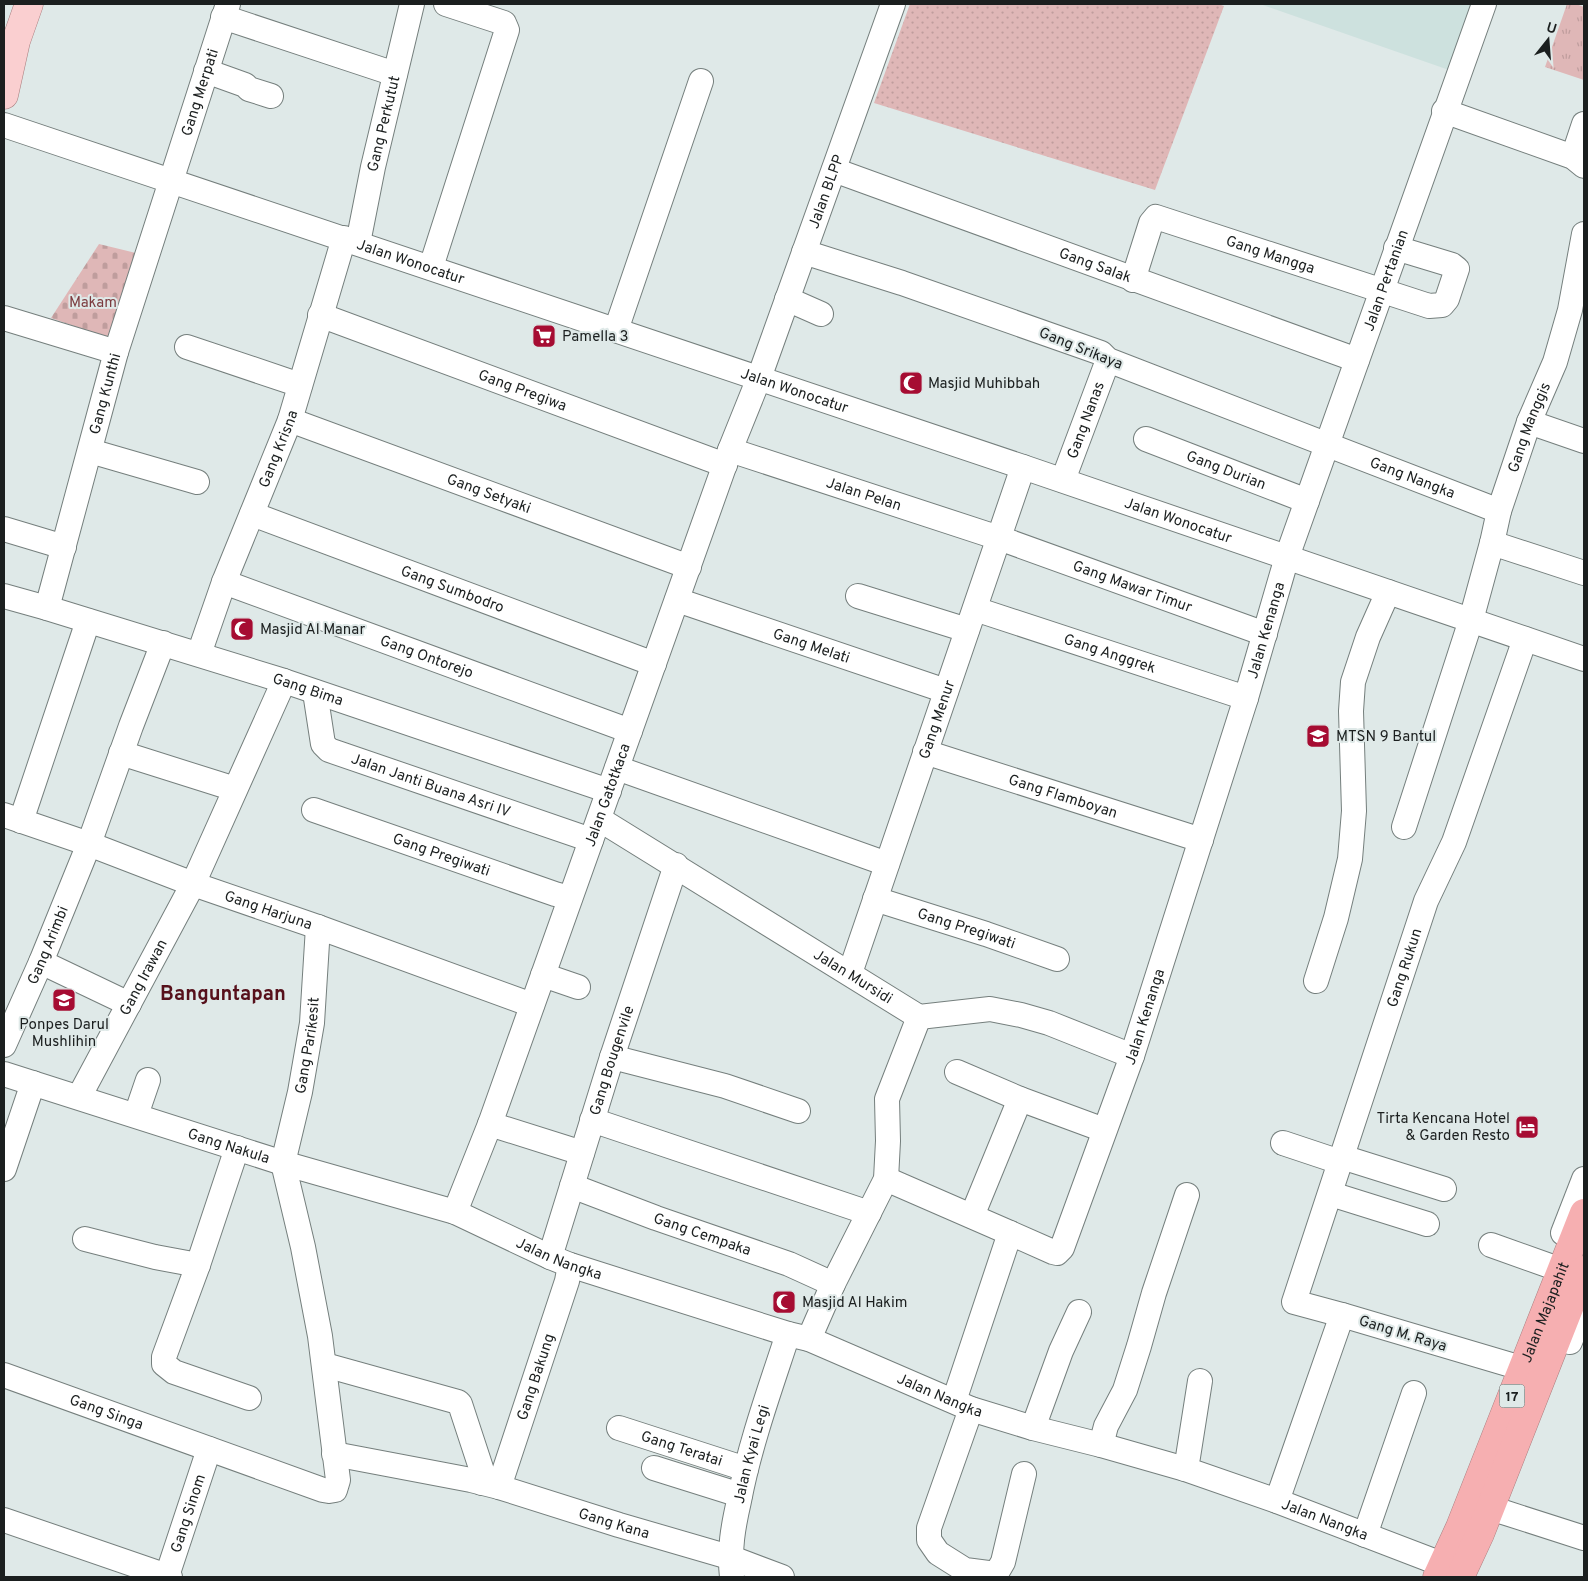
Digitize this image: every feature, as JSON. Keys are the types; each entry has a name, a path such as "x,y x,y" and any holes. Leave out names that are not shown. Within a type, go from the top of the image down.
{"highway":[{"name":"Jalan Majapahit","path":"1431,1572 1464,1518 1584,1213"},
{"name":"Jalan Majapahit","path":"1460,1577 1480,1534 1584,1270"}],"main road":[{"path":"6,89 16,41 29,4"},
{"path":"6,89 39,4"}],"street":[{"path":"411,4 433,6 439,4"},
{"name":"Gang Perkutut","path":"351,240 373,166 411,4"},
{"path":"431,267 507,30 504,23 446,4"},
{"name":"Jalan BLPP","path":"759,378 893,4"},
{"name":"Jalan Pertanian","path":"1287,557 1444,111 1484,4"},
{"path":"225,11 395,74"},
{"name":"Gang Merpati","path":"171,182 225,11"},
{"path":"206,71 271,96"},
{"path":"616,330 701,82"},
{"path":"1444,111 1578,161 1584,124"},
{"name":"Jalan Wonocatur","path":"4,126 351,240 1023,466 1584,659"},
{"name":"Gang Salak","path":"834,170 1357,360"},
{"name":"Gang Kunthi","path":"47,608 116,352 171,182"},
{"name":"Gang Mangga","path":"1133,280 1151,223 1154,218 1159,217 1429,306 1442,305 1447,299 1457,269 1452,265 1396,248"},
{"name":"Gang Manggis","path":"1404,827 1471,620 1499,511 1529,422 1555,362 1570,310 1584,234"},
{"name":"Gang Krisna","path":"199,654 224,582 290,420 320,315 351,240"},
{"name":"Gang Srikaya","path":"804,252 902,283 1101,353 1108,360 1327,443"},
{"path":"787,299 821,314"},
{"name":"Gang Pregiwa","path":"320,315 728,457"},
{"path":"4,318 116,352"},
{"path":"187,347 300,384"},
{"name":"Gang Nanas","path":"1063,480 1108,360"},
{"name":"Jalan Gatotkaca","path":"455,1212 490,1124 676,600 759,378"},
{"name":"Gang Setyaki","path":"290,420 689,567"},
{"path":"1529,422 1584,440"},
{"name":"Gang Durian","path":"1146,440 1307,501"},
{"name":"Gang Nangka","path":"1327,443 1499,511"},
{"path":"90,451 197,482"},
{"name":"Jalan Pelan","path":"728,457 999,538"},
{"name":"Gang Menur","path":"850,972 1023,466"},
{"name":"Gang Sumbodro","path":"252,514 654,664"},
{"path":"4,529 64,547"},
{"name":"Gang Mawar Timur","path":"999,538 1265,634"},
{"path":"1492,543 1584,573"},
{"name":"Jalan Kenanga","path":"1010,1233 1056,1253 1062,1248 1132,1056 1246,698 1287,557"},
{"name":"Gang Ontorejo","path":"224,582 630,731"},
{"path":"1316,981 1336,918 1350,859 1354,811 1351,711 1353,682 1368,636 1388,592"},
{"name":"Gang Bima","path":"4,596 284,681 609,791"},
{"name":"Gang Anggrek","path":"858,596 971,619 1246,698"},
{"name":"Gang Melati","path":"676,600 946,691"},
{"path":"12,818 88,621"},
{"name":"Gang Rukun","path":"1294,1302 1426,901 1454,842 1525,639"},
{"name":"Gang Arimbi","path":"4,1045 41,962 89,844 163,643"},
{"name":"Gang Irawan","path":"79,1097 193,884 284,681"},
{"name":"Jalan Janti Buana Asri IV","path":"316,692 323,744 329,750 595,829"},
{"name":"Gang Flamboyan","path":"925,752 1201,840"},
{"path":"121,753 235,789"},
{"path":"617,768 887,864"},
{"name":"Gang Pregiwati","path":"314,810 570,898"},
{"name":"Gang Harjuna","path":"12,818 89,844 193,884 318,927 532,1005"},
{"name":"Jalan Mursidi","path":"595,829 676,865 850,972 919,1017"},
{"name":"Gang Bougenvile","path":"560,1261 572,1186 612,1057 676,865"},
{"name":"Gang Pregiwati","path":"875,899 986,934 1057,959"},
{"name":"Gang Parikesit","path":"283,1163 300,1092 312,1023 318,927"},
{"path":"41,962 129,1004"},
{"path":"543,975 578,987"},
{"path":"1024,1474 1003,1562 996,1574 965,1570 938,1553 930,1540 929,1528 1010,1233 886,1180 888,1141 887,1099 919,1017 990,1009 1049,1023 1132,1056"},
{"path":"612,1057 725,1086 798,1111"},
{"path":"957,1072 1020,1100 1104,1130"},
{"name":"Gang Nakula","path":"4,1074 283,1163 455,1212"},
{"path":"136,1115 148,1080"},
{"path":"4,1169 32,1083"},
{"path":"972,1216 1020,1100"},
{"path":"592,1120 869,1213"},
{"path":"490,1124 582,1153"},
{"path":"1283,1143 1444,1189"},
{"path":"237,1148 198,1265 164,1357 164,1364 174,1372 249,1398"},
{"path":"283,1163 303,1247 325,1365 334,1454"},
{"path":"1431,1572 1584,1179"},
{"name":"Jalan Kyai Legi","path":"730,1567 740,1494 754,1439 799,1336 833,1284 886,1180"},
{"name":"Gang Cempaka","path":"572,1186 656,1218 789,1264 833,1284"},
{"path":"1331,1194 1427,1224"},
{"path":"1101,1445 1106,1426 1125,1390 1154,1293 1187,1195"},
{"name":"Jalan Nangka","path":"455,1212 560,1261 799,1336 962,1405 1033,1428 1185,1469 1276,1501 1365,1535 1431,1572"},
{"path":"85,1239 155,1257 198,1265"},
{"path":"1491,1245 1550,1266"},
{"name":"Gang Bakung","path":"491,1485 567,1281 560,1261"},
{"name":"Gang M. Raya","path":"1294,1302 1342,1314 1511,1366"},
{"path":"1475,1577 1503,1512 1584,1307"},
{"path":"1033,1428 1079,1312"},
{"path":"1276,1501 1342,1314"},
{"path":"325,1365 458,1402 482,1471 491,1485"},
{"name":"Gang Singa","path":"4,1375 209,1450 330,1491 335,1490 338,1485 334,1454"},
{"path":"1185,1469 1200,1381"},
{"path":"1365,1535 1414,1393"},
{"name":"Gang Teratai","path":"619,1428 746,1469"},
{"name":"Gang Sinom","path":"169,1577 209,1450"},
{"name":"Gang Kana","path":"334,1454 491,1485 619,1525 730,1567 782,1577"},
{"path":"654,1468 740,1494"},
{"path":"1503,1512 1584,1538"},
{"path":"4,1520 134,1571 169,1577"}],"shaded area":[{"path":"1260,4 1473,4 1449,70"}],"green space":[{"path":"910,4 1218,4 1224,6 1155,190 874,103"},
{"path":"1567,4 1576,4 1584,7 1584,80 1545,67"},
{"name":"Makam","path":"99,244 140,254 108,338 51,318"}],"place":[{"name":"Pamella 3","path":"544,336"},
{"name":"Masjid Muhibbah","path":"911,383"},
{"name":"Masjid Al Manar","path":"242,629"},
{"name":"MTSN 9 Bantul","path":"1318,736"},
{"name":"Ponpes Darul Mushlihin","path":"64,1000"},
{"name":"Tirta Kencana Hotel & Garden Resto","path":"1527,1127"},
{"name":"Masjid Al Hakim","path":"784,1302"}],"district":[{"name":"Banguntapan","path":"223,993"}]}
